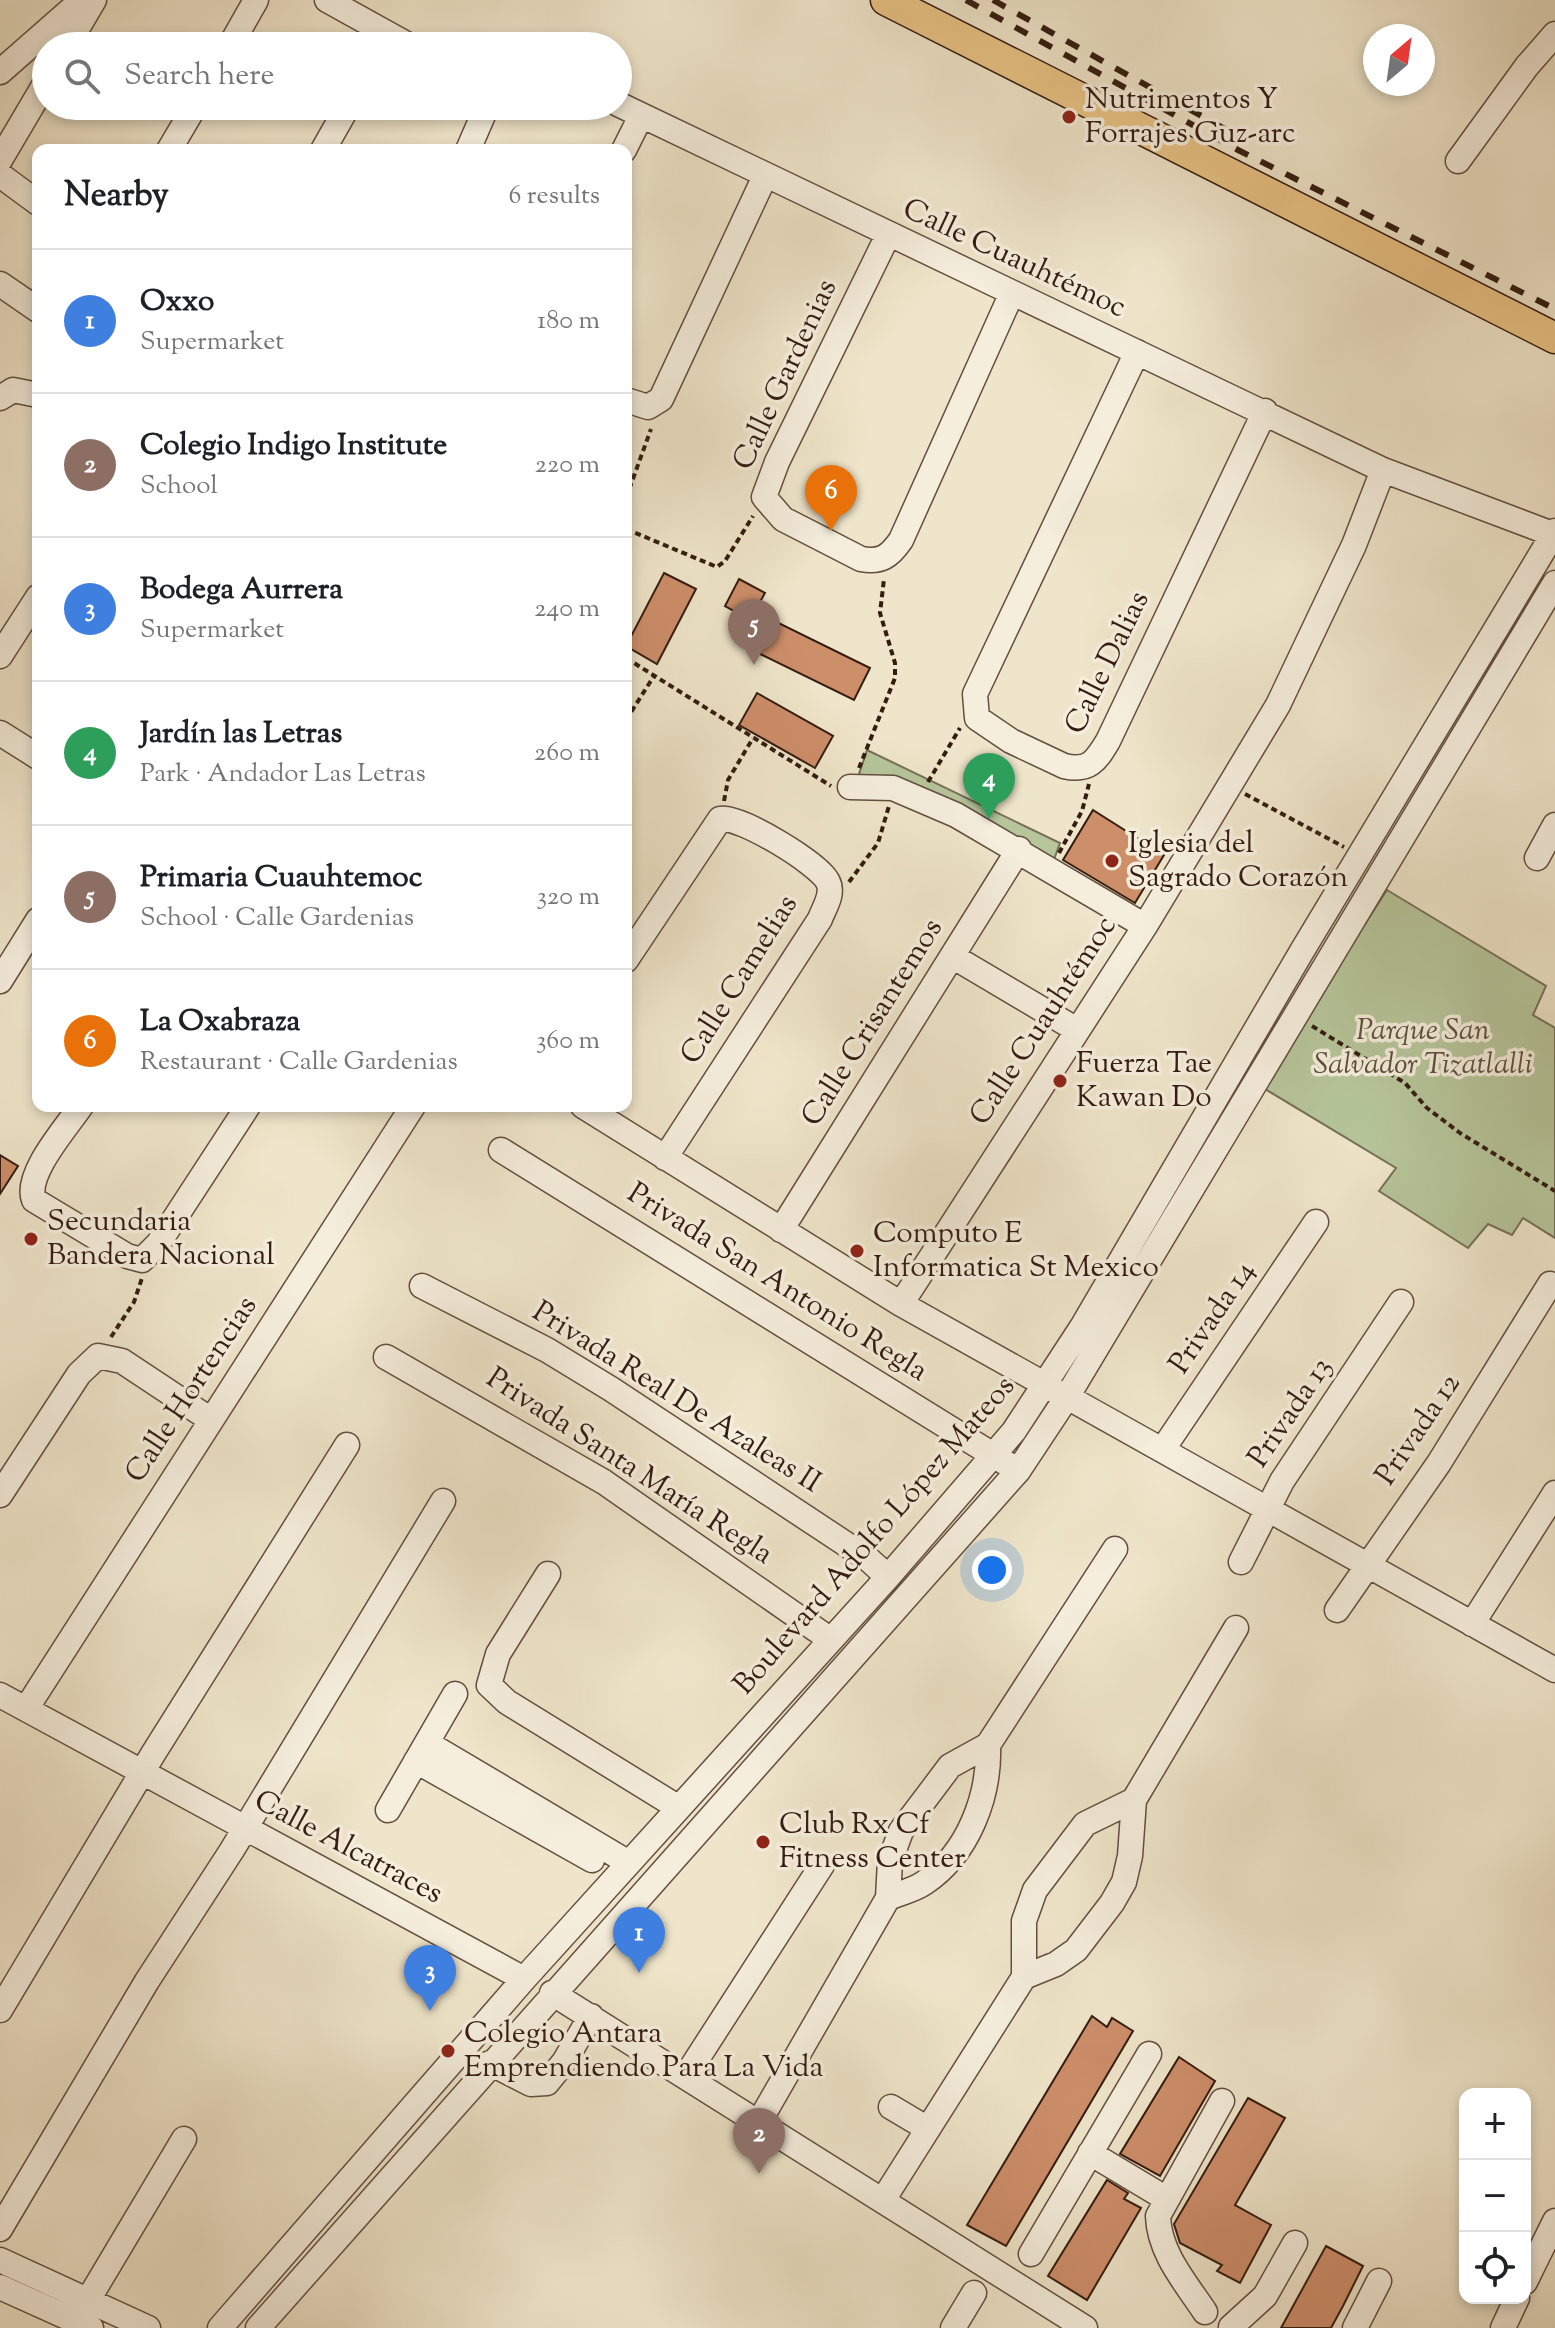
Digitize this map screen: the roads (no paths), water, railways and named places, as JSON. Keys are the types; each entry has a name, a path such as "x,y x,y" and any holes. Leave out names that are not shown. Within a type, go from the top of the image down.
{"main road":[{"path":"886,0 1555,338"}],"street":[{"path":"46,32 82,0"},
{"path":"75,32 94,0"},
{"path":"238,32 256,0"},
{"path":"327,0 373,32"},
{"path":"1458,161 1527,66 1555,34"},
{"path":"0,72 32,44"},
{"path":"0,160 32,106"},
{"name":"Calle Cuauhtémoc","path":"632,111 1011,295 1265,411 1383,470 1554,534"},
{"path":"627,144 641,116"},
{"path":"173,144 187,120"},
{"path":"326,144 340,120"},
{"path":"471,144 481,120"},
{"path":"0,175 32,199"},
{"path":"632,403 641,407 654,407 670,385 765,176"},
{"name":"Calle Gardenias","path":"888,235 773,472 764,497 783,519 861,559 873,562 886,558 901,540 1011,295"},
{"path":"0,284 32,306"},
{"name":"Calle Dalias","path":"1137,352 981,675 973,707 977,718 1011,741 1064,766 1078,769 1090,766 1108,741 1265,411"},
{"path":"0,398 13,390 32,394"},
{"name":"Calle Cuauhtémoc","path":"901,1304 1145,926 1278,705 1315,631 1383,470"},
{"name":"Boulevard Adolfo López Mateos","path":"258,2328 1018,1471 1056,1392 1302,951 1554,534"},
{"name":"Boulevard Adolfo López Mateos","path":"220,2328 524,1979 888,1577 994,1455 1056,1392 1323,966 1555,583"},
{"path":"0,656 32,606"},
{"path":"0,733 32,753"},
{"path":"850,787 893,788 918,798 1019,849 1145,926"},
{"name":"Calle Camelias","path":"632,951 720,819 728,817 750,826 818,870 829,883 830,893 820,919 665,1158"},
{"path":"1537,858 1555,825"},
{"name":"Calle Crisantemos","path":"781,1230 1019,849"},
{"path":"0,981 32,930"},
{"path":"1302,951 1323,966"},
{"path":"952,956 1077,1030"},
{"path":"77,1112 36,1173 30,1191 34,1200 133,1259 142,1260 158,1244 244,1112"},
{"name":"Calle Hortencias","path":"26,1709 409,1112"},
{"path":"592,1112 901,1304 1555,1670"},
{"name":"Privada San Antonio Regla","path":"501,1150 1018,1471"},
{"name":"Privada 14","path":"1163,1449 1316,1222"},
{"name":"Privada 12","path":"1337,1610 1439,1463 1550,1284"},
{"name":"Privada Real De Azaleas II","path":"422,1286 547,1350 611,1389 867,1558 888,1577"},
{"name":"Privada 13","path":"1241,1562 1303,1448 1349,1385 1401,1302"},
{"path":"0,1495 79,1374 98,1356 122,1361 211,1420"},
{"name":"Privada Santa María Regla","path":"386,1357 604,1482 831,1640"},
{"path":"0,2010 142,1772 347,1445"},
{"path":"1472,1624 1555,1493"},
{"path":"0,2229 139,1993 443,1501"},
{"path":"759,2122 888,1898 890,1861 901,1831 950,1766 988,1745 1115,1549"},
{"path":"548,1574 501,1647 493,1664 489,1685 507,1702 679,1808"},
{"path":"1024,1977 1056,1964 1076,1950 1112,1903 1124,1882 1130,1856 1134,1800 1236,1628"},
{"path":"388,1810 455,1694"},
{"name":"Calle Alcatraces","path":"0,1695 524,1979"},
{"path":"888,1898 923,1884 944,1864 969,1829 983,1801 989,1774 988,1745"},
{"path":"422,1752 623,1869"},
{"path":"883,2200 1024,1977 1024,1921 1035,1890 1085,1824 1134,1800"},
{"path":"686,2076 822,1865"},
{"path":"552,1993 1085,2328"},
{"path":"490,2063 531,2084 547,2083 564,2062 591,2016"},
{"path":"1031,2254 1149,2054"},
{"path":"1222,2101 1165,2198 1158,2216 1159,2231 1201,2320 1222,2312 1231,2328 1265,2296 1295,2243"},
{"path":"891,2107 928,2129"},
{"path":"88,2300 184,2139"},
{"path":"1090,2153 1165,2198"},
{"path":"1531,2270 1555,2221"},
{"path":"0,2260 148,2328"},
{"path":"1355,2328 1379,2281"},
{"path":"0,2287 91,2328"},
{"path":"953,2328 974,2293"},
{"path":"1503,2328 1514,2304"}],"railway":[{"path":"966,0 1238,150 1555,309"},
{"path":"993,0 1241,138"}],"place":[{"name":"Nutrimentos Y Forrajes Guz-arc","path":"1069,117"},
{"name":"La Oxabraza","path":"831,531"},
{"name":"Primaria Cuauhtemoc","path":"754,665"},
{"name":"Jardín las Letras","path":"989,819"},
{"name":"Iglesia del Sagrado Corazón","path":"1112,861"},
{"name":"Fuerza Tae Kawan Do","path":"1060,1081"},
{"name":"Secundaria Bandera Nacional","path":"31,1239"},
{"name":"Computo E Informatica St Mexico","path":"857,1251"},
{"name":"Club Rx Cf Fitness Center","path":"763,1842"},
{"name":"Oxxo","path":"639,1973"},
{"name":"Bodega Aurrera","path":"430,2011"},
{"name":"Colegio Antara Emprendiendo Para La Vida","path":"448,2051"},
{"name":"Colegio Indigo Institute","path":"759,2174"}],"park label":[{"name":"Parque San Salvador Tizatlalli","path":"1423,1048"}]}
